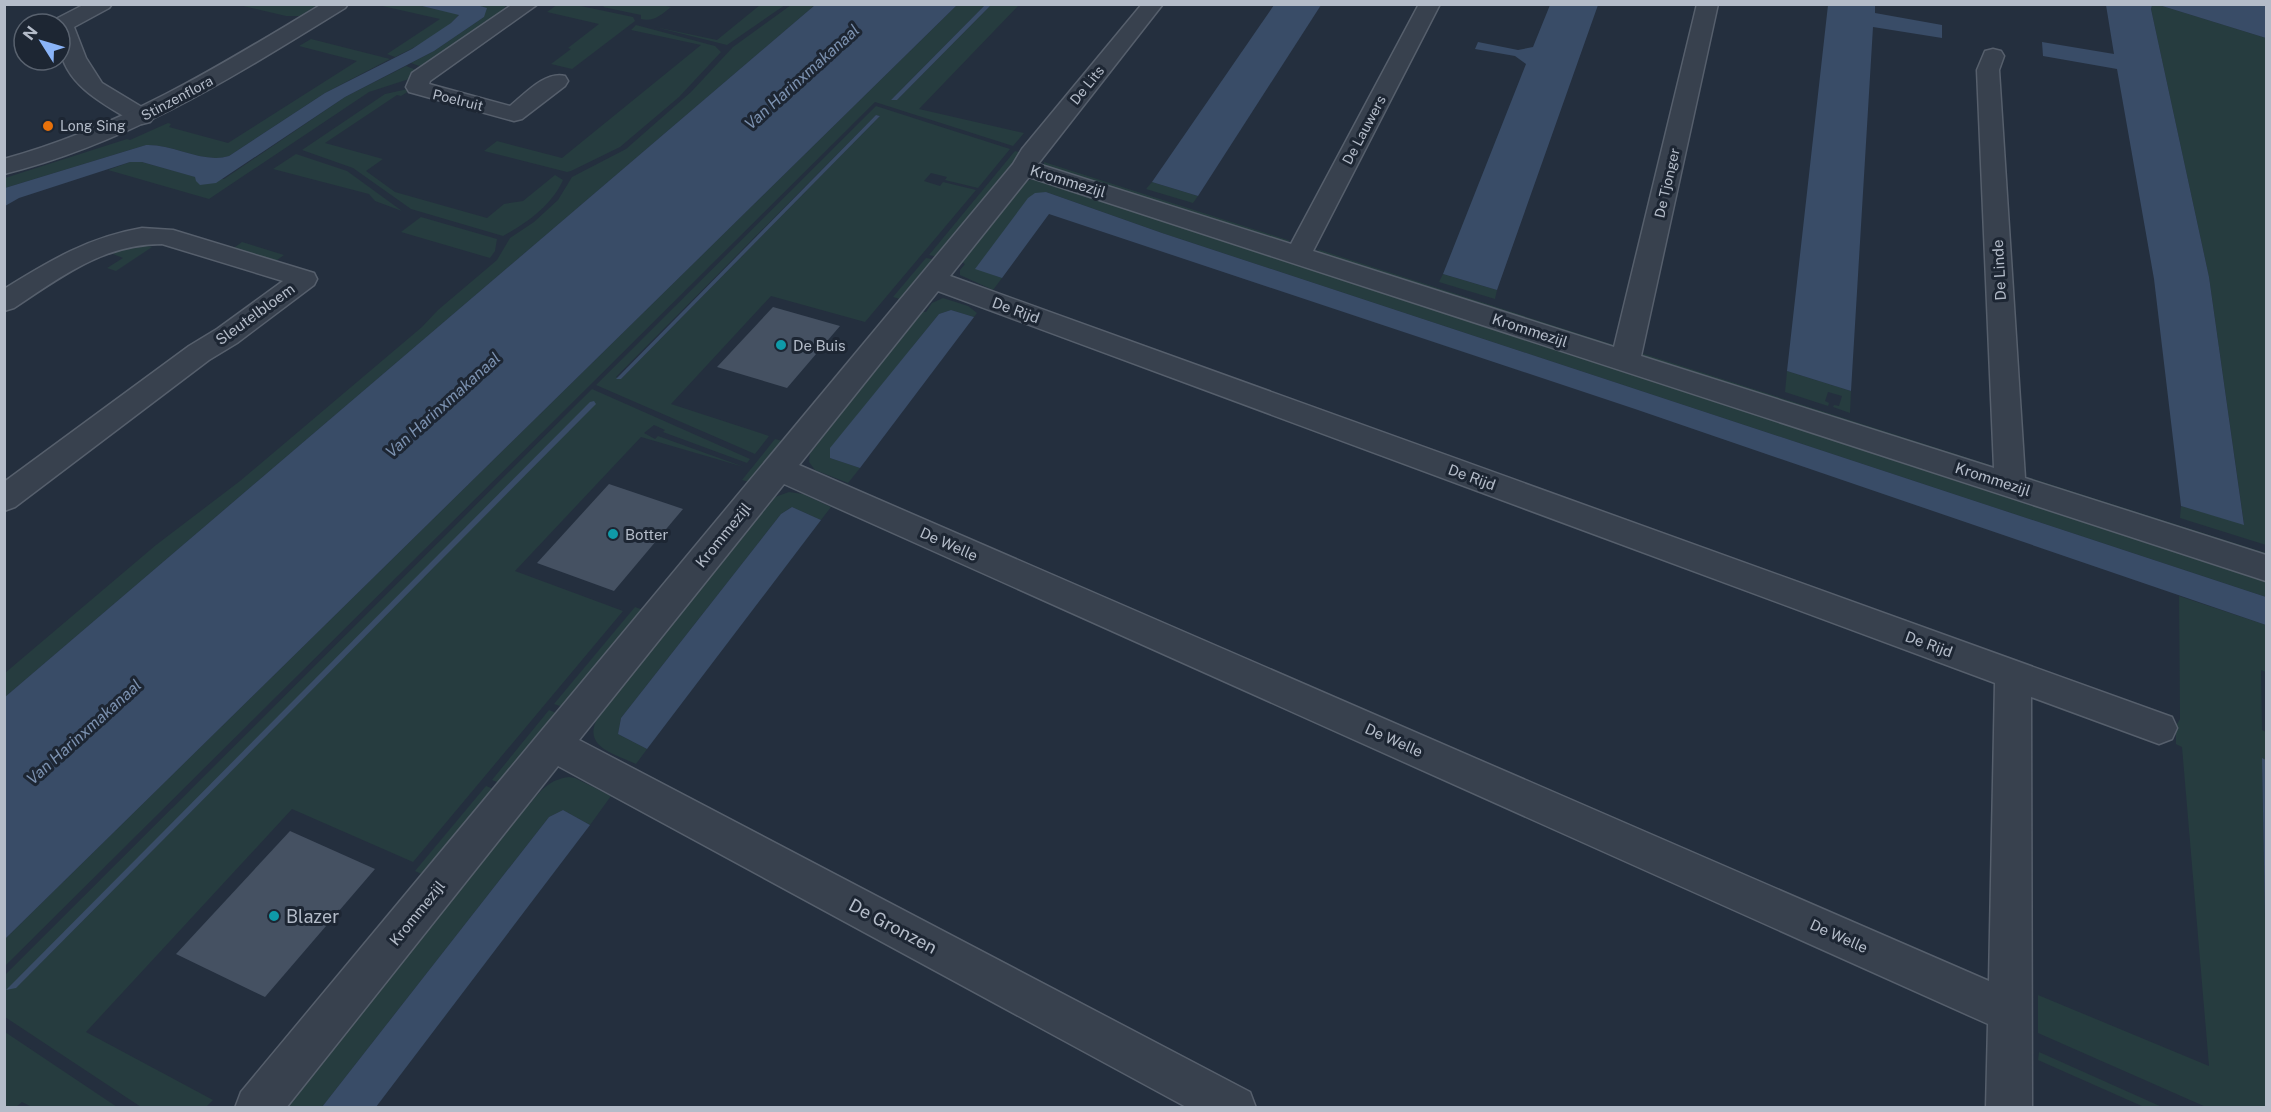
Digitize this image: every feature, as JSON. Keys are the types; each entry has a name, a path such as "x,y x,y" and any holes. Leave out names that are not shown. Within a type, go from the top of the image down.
{"street":[{"path":"102,4 62,25 88,82 102,94 142,117"},
{"name":"Stinzenflora","path":"4,167 84,142 142,117 207,82 338,4"},
{"name":"Poelruit","path":"528,4 420,78 417,87 514,114 557,81"},
{"name":"De Lits","path":"1024,167 1031,154 1153,4"},
{"name":"De Lauwers","path":"1298,255 1430,4"},
{"name":"De Tjonger","path":"1625,361 1708,4"},
{"name":"De Linde","path":"1994,56 1988,70 2010,485"},
{"name":"Krommezijl","path":"257,1107 1024,167 2266,568"},
{"name":"Sleutelbloem","path":"4,302 84,254 120,239 140,236 164,236 304,279 227,336 199,353 4,499"},
{"name":"De Rijd","path":"931,279 2159,728"},
{"name":"De Welle","path":"777,468 2011,1012"},
{"path":"2009,1107 2013,675"},
{"name":"De Gronzen","path":"553,745 1234,1107"}],"green space":[{"path":"558,4 576,5 633,17 635,21 572,69 551,64 599,24 547,12"},
{"path":"606,4 656,4 671,7 657,17 646,20 641,19 641,15 603,7"},
{"path":"239,5 317,5 300,16 286,16"},
{"path":"378,5 418,5 459,14 439,33 395,57 387,54 440,19"},
{"path":"481,5 506,5 503,11 425,68 411,63 434,51 484,17"},
{"path":"760,5 785,5 727,45 655,27 717,40"},
{"path":"791,5 815,5 5,697 5,673 156,545 240,481 422,327 438,310 497,260 510,238 534,222 558,200 572,177 626,149 691,92 733,47"},
{"path":"957,5 985,5 891,100 897,100 991,5 1019,5 919,109 1024,133 1013,146 875,102 5,966 5,939"},
{"path":"2152,5 2159,5 2266,38 2266,545 2180,518 2181,506 2244,524 2209,277"},
{"path":"636,25 715,46 721,52 679,97 620,147 571,171 567,172 484,151 497,141 562,158 701,45 631,30"},
{"path":"311,39 390,59 325,93 229,156 209,158 167,147 146,145 5,188 5,178 127,139 130,140 168,123 171,124 169,127 228,143 357,61 299,46"},
{"path":"406,66 421,72 406,80 369,92 209,199 108,170 130,162 142,162 196,177 224,179 345,97"},
{"path":"408,89 409,91 401,96 397,95 325,143 383,159 366,171 395,192 487,218 504,204 523,201 555,175 563,180 546,205 530,219 503,236 411,209 353,168 302,150 385,94"},
{"path":"876,106 1010,149 978,188 945,180 947,177 931,173 924,181 940,186 943,182 976,190 865,322 771,296 671,404 769,436 755,454 596,385","holes":["876,115 880,116 621,379 616,377"]},
{"path":"1015,151 1023,153 938,257 929,255"},
{"path":"296,154 347,171 402,211 375,201 369,194 273,169"},
{"path":"1044,162 1291,241 1277,241 1044,166"},
{"path":"1038,180 2266,577 2266,597 1162,233 1046,192 976,268 1002,278 993,290 960,275 960,270 965,264 960,261 1023,183"},
{"path":"1152,182 1198,196 1193,203 1146,189"},
{"path":"421,217 497,239 495,251 490,258 401,232"},
{"path":"242,242 284,255 273,263 231,250"},
{"path":"152,247 116,271 107,268 123,258 113,254 119,250"},
{"path":"1317,249 1614,345 1324,256"},
{"path":"926,258 936,260 903,300 893,297"},
{"path":"1443,274 1497,290 1495,299 1439,282"},
{"path":"943,298 968,306 977,313 974,317 951,310 939,314 831,448 830,458 860,468 848,483 815,470 809,462 810,453 817,445 813,443 919,311 926,312 932,303"},
{"path":"1641,353 1990,465 1983,466 1650,361"},
{"path":"1787,371 1851,391 1850,413 1833,407 1834,405 1839,406 1842,396 1828,392 1825,401 1829,403 1828,406 1785,392"},
{"path":"592,389 750,459 747,463 663,432 665,430 654,425 644,433 655,439 658,436 744,467 641,437 515,571 623,611 413,862 292,809 86,1032 213,1100 206,1107 141,1107 5,1017 5,975","holes":["595,402 595,404 16,988"]},
{"path":"775,439 786,442 752,483 742,480"},
{"path":"2027,477 2266,553 2266,558 2041,486"},
{"path":"789,492 803,494 831,507 821,520 792,507 781,514 621,718 618,734 647,749 636,764 610,753 597,742 594,736 594,727 598,717 595,714 760,507 766,509 775,497"},
{"path":"2179,596 2266,625 2266,672 2261,670 2262,730 2266,732 2266,760 2262,758 2266,1107 2206,1107 2038,1033 2038,995 2209,1066 2182,747 2176,744 2176,726 2180,719"},
{"path":"635,607 646,611 566,708 554,704"},
{"path":"549,710 561,715 504,785 492,780"},
{"path":"569,777 611,796 590,825 563,810 549,817 322,1107 284,1107 523,803 529,805 551,783"},
{"path":"486,786 499,791 428,877 415,871"},
{"path":"5,1032 117,1107 32,1107 22,1102 16,1107 5,1107"},
{"path":"2039,1052 2162,1107 2144,1107 2038,1060"}],"water":[{"path":"418,5 477,5 487,8 484,17 434,51 345,97 216,183 200,185 195,177 142,162 130,162 19,198 5,206 5,188 146,145 167,147 209,158 229,156 325,93 412,49 459,15"},
{"name":"Van Harinxmakanaal","path":"815,5 957,5 5,939 5,697"},
{"path":"985,5 991,5 897,100 891,100"},
{"path":"1274,5 1321,5 1198,196 1152,182"},
{"path":"1550,5 1598,5 1497,290 1443,274 1526,64 1515,56 1475,49 1478,42 1518,50 1533,47"},
{"path":"1828,5 1875,5 1875,13 1942,25 1942,38 1873,27 1851,391 1787,371"},
{"path":"2106,5 2152,5 2209,277 2244,525 2181,506 2154,279 2117,69 2043,56 2042,42 2114,54"},
{"path":"2159,5 2266,5 2266,38"},
{"path":"876,115 880,116 621,379 616,379"},
{"path":"1046,192 1162,233 2266,597 2266,625 1635,409 1049,214 1002,278 975,269 1028,198 1035,193"},
{"path":"951,310 974,317 860,468 830,458 830,448 939,314"},
{"path":"594,401 596,404 16,988 6,990 590,402"},
{"path":"792,507 821,520 647,749 618,734 621,718 781,514"},
{"path":"2262,758 2266,760 2266,970"},
{"path":"563,810 590,825 376,1107 322,1107 549,817"}],"building":[{"name":"De Buis","path":"773,307 840,326 787,388 717,367"},
{"name":"Botter","path":"609,484 683,509 614,591 537,563"},
{"name":"Blazer","path":"290,831 375,869 265,997 176,954"}],"place":[{"name":"Long Sing","path":"48,126"},
{"name":"De Buis","path":"781,345"},
{"name":"Botter","path":"613,534"},
{"name":"Blazer","path":"274,916"}]}
